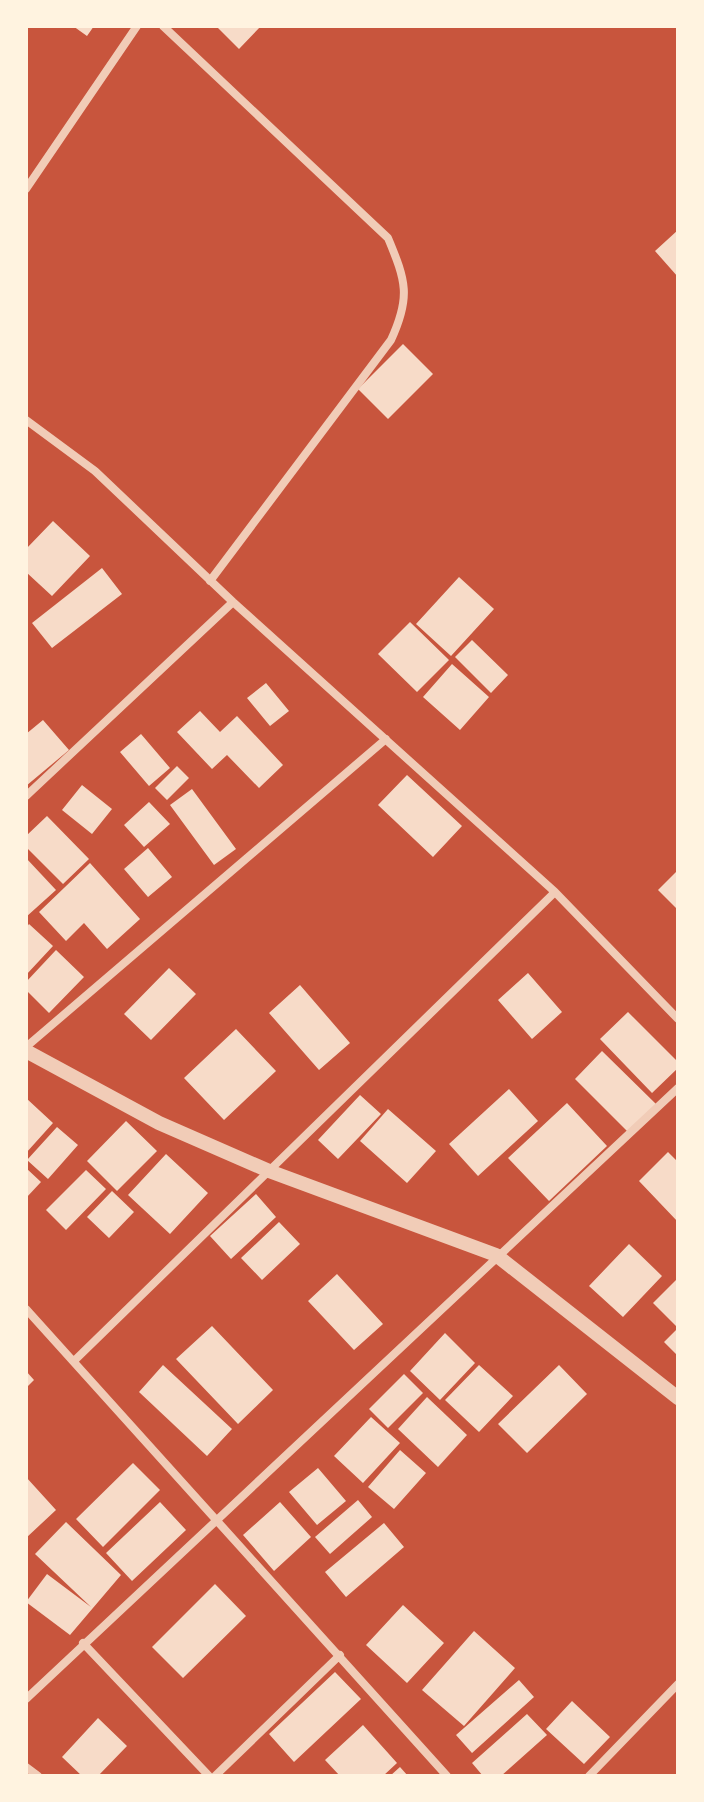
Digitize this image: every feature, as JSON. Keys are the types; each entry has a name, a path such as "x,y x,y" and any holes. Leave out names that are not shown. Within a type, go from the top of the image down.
{"street":[{"path":"26,189 137,26"},
{"path":"163,26 388,238 403,275 406,308 391,340 210,581"},
{"path":"26,420 95,471 210,581 555,892 678,1019"},
{"path":"26,796 233,602"},
{"path":"386,739 26,1049 159,1123 269,1171 496,1255 678,1398"},
{"path":"74,1361 555,892"},
{"path":"26,1699 496,1255 678,1088"},
{"path":"26,1309 447,1776"},
{"path":"83,1643 209,1776"},
{"path":"215,1776 340,1655"},
{"path":"589,1776 678,1684"},
{"path":"26,1767 38,1776"}],"building":[{"path":"73,26 94,26 87,36"},
{"path":"216,26 261,26 239,49"},
{"path":"678,230 678,277 655,251"},
{"path":"403,344 433,374 388,419 358,389"},
{"path":"53,521 90,556 52,596 26,572 26,549"},
{"path":"102,568 122,594 52,648 32,623"},
{"path":"459,577 494,609 451,656 416,624"},
{"path":"410,622 449,660 417,692 378,654"},
{"path":"472,640 508,675 491,693 455,657"},
{"path":"452,664 489,697 460,730 423,697"},
{"path":"266,683 289,711 270,726 247,698"},
{"path":"200,711 220,732 237,716 283,765 259,788 227,755 212,769 177,732"},
{"path":"43,720 69,750 26,786 26,734"},
{"path":"141,734 170,768 149,786 120,752"},
{"path":"177,766 189,778 167,800 155,788"},
{"path":"407,775 462,826 433,857 378,805"},
{"path":"82,785 112,809 92,834 62,810"},
{"path":"192,789 236,849 214,865 170,805"},
{"path":"149,802 170,824 144,847 124,825"},
{"path":"47,816 89,859 63,884 26,847 26,836"},
{"path":"148,848 172,877 148,897 124,869"},
{"path":"26,858 56,890 26,917"},
{"path":"90,863 140,919 107,949 84,923 66,941 39,912"},
{"path":"678,870 678,910 658,890"},
{"path":"29,924 53,946 26,975 26,928"},
{"path":"56,950 84,977 49,1013 26,990 26,982"},
{"path":"169,968 196,994 151,1040 124,1014"},
{"path":"528,973 562,1012 532,1039 498,1000"},
{"path":"300,985 350,1043 319,1070 269,1013"},
{"path":"628,1012 678,1062 678,1068 652,1093 600,1039"},
{"path":"236,1029 276,1071 224,1120 184,1078"},
{"path":"602,1051 656,1104 628,1132 575,1079"},
{"path":"509,1089 538,1121 478,1176 449,1144"},
{"path":"360,1095 381,1114 338,1159 318,1140"},
{"path":"26,1098 53,1123 26,1153"},
{"path":"567,1103 607,1146 549,1201 508,1158"},
{"path":"388,1109 436,1151 407,1183 360,1141"},
{"path":"126,1121 157,1151 117,1191 87,1161"},
{"path":"57,1127 78,1145 48,1179 27,1160"},
{"path":"668,1152 678,1162 678,1222 639,1181"},
{"path":"166,1154 208,1193 170,1234 128,1195"},
{"path":"26,1168 41,1182 26,1198"},
{"path":"86,1170 106,1189 66,1230 46,1210"},
{"path":"112,1191 134,1212 109,1238 87,1217"},
{"path":"256,1194 276,1217 231,1259 210,1236"},
{"path":"279,1222 300,1244 262,1280 241,1258"},
{"path":"629,1244 662,1276 623,1317 589,1286"},
{"path":"337,1274 383,1324 354,1350 308,1301"},
{"path":"678,1278 678,1328 653,1303"},
{"path":"212,1326 273,1390 238,1424 176,1359"},
{"path":"678,1328 678,1356 664,1342"},
{"path":"445,1333 475,1363 440,1400 410,1371"},
{"path":"163,1365 232,1429 207,1456 139,1392"},
{"path":"479,1365 513,1396 479,1432 445,1400"},
{"path":"559,1365 587,1394 527,1453 498,1424"},
{"path":"26,1371 34,1380 26,1388"},
{"path":"404,1374 423,1393 388,1428 369,1409"},
{"path":"427,1397 467,1435 438,1467 398,1429"},
{"path":"371,1417 400,1443 363,1483 334,1456"},
{"path":"400,1450 426,1473 394,1509 368,1487"},
{"path":"133,1463 160,1490 103,1547 76,1519"},
{"path":"318,1468 346,1501 317,1525 289,1492"},
{"path":"26,1477 56,1510 26,1538"},
{"path":"358,1500 372,1517 330,1554 315,1537"},
{"path":"160,1502 186,1530 132,1581 106,1553"},
{"path":"280,1502 311,1537 274,1571 243,1535"},
{"path":"66,1522 121,1575 70,1635 26,1602 47,1574 91,1607 35,1554"},
{"path":"384,1523 404,1547 346,1597 325,1572"},
{"path":"215,1584 246,1616 183,1678 152,1647"},
{"path":"403,1605 444,1643 407,1683 366,1645"},
{"path":"474,1631 515,1668 464,1726 422,1690"},
{"path":"335,1672 361,1699 294,1762 269,1734"},
{"path":"519,1680 534,1697 472,1753 456,1735"},
{"path":"572,1701 610,1737 584,1764 546,1729"},
{"path":"527,1714 547,1735 501,1776 483,1776 472,1763"},
{"path":"98,1718 127,1746 98,1776 82,1776 62,1757"},
{"path":"363,1725 397,1763 383,1776 340,1776 325,1760"},
{"path":"400,1767 408,1776 390,1776"}]}
